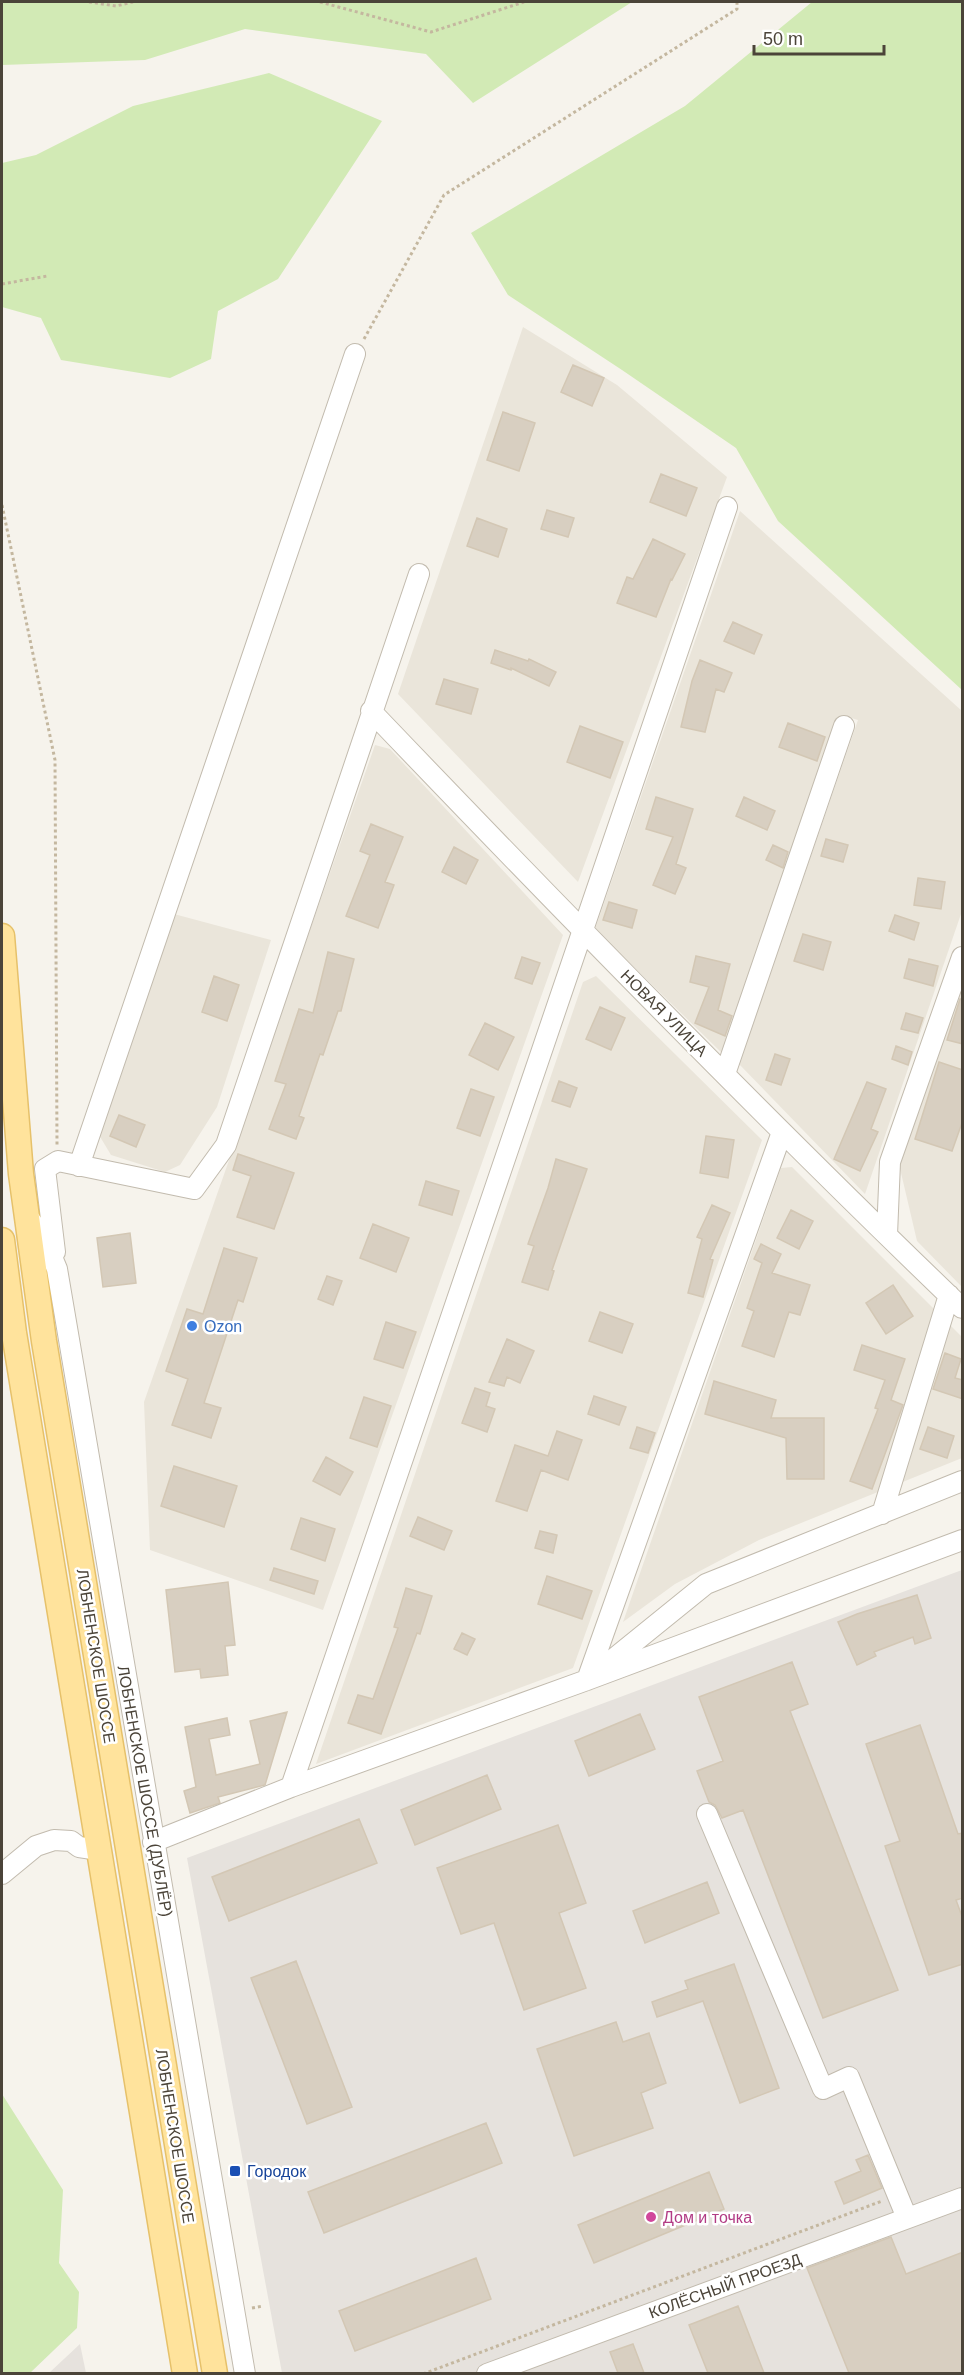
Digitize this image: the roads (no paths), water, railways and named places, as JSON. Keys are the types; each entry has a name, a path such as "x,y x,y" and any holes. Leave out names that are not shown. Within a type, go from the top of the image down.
{"main road":[{"name":"ЛОБНЕНСКОЕ ШОССЕ","path":"2,936 6,1014 27,1215 50,1377 215,2373"},
{"name":"ЛОБНЕНСКОЕ ШОССЕ","path":"2,1240 14,1333 185,2373"}],"street":[{"path":"79,1166 355,354"},
{"path":"291,1787 584,933 727,507"},
{"path":"57,1269 45,1169 57,1161 194,1189 226,1145 419,574"},
{"name":"НОВАЯ УЛИЦА","path":"371,711 584,933 782,1132 956,1302"},
{"path":"725,1074 844,726"},
{"path":"887,1235 890,1162 963,957"},
{"path":"587,1680 782,1132"},
{"name":"ЛОБНЕНСКОЕ ШОССЕ (ДУБЛЁР)","path":"27,1215 47,1245 57,1269 244,2373"},
{"path":"882,1514 956,1302"},
{"path":"587,1680 706,1584 963,1481"},
{"path":"153,1842 291,1787 963,1540"},
{"path":"707,1814 822,2089 849,2077 907,2218"},
{"path":"2,1874 36,1846 54,1840 71,1841 79,1847 99,1850"},
{"name":"КОЛЁСНЫЙ ПРОЕЗД","path":"487,2373 963,2198"}],"place":[{"name":"Ozon","path":"192,1326"},
{"name":"Городок","path":"235,2171"},
{"name":"Дом и точка","path":"651,2217"}]}
